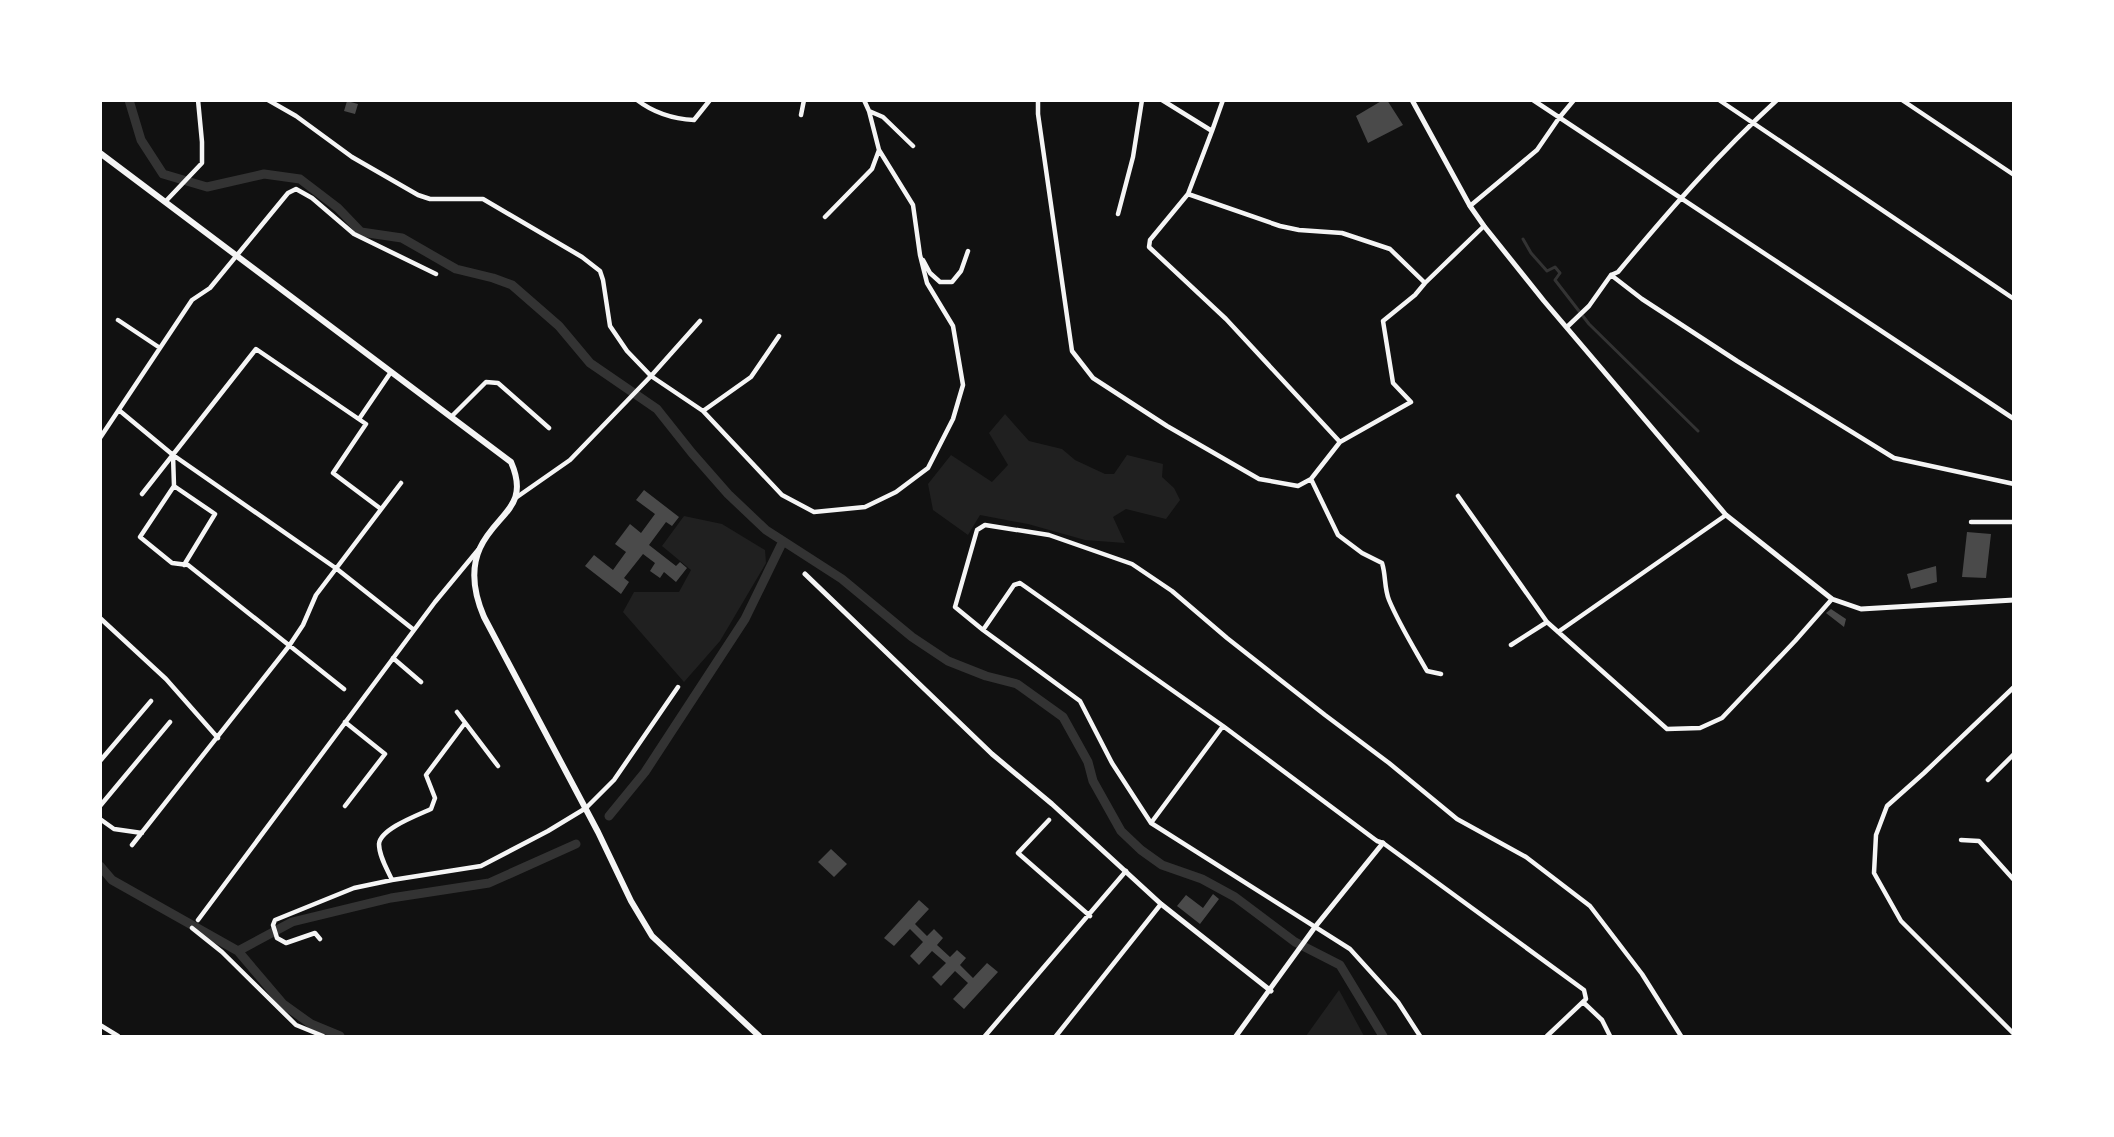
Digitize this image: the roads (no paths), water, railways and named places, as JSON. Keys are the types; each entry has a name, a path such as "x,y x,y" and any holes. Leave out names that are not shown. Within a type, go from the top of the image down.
{"main road":[{"path":"100,153 512,462 518,477 517,497 480,548 475,570 476,599 483,617 652,936 759,1036"}],"street":[{"path":"165,202 202,163 198,100"},
{"path":"268,100 296,116 352,157 418,195 430,199 483,199 582,257 600,271 610,326 627,351 651,376 703,411 782,495 814,512 865,507 896,492 928,468 953,419 963,385 953,326 927,283 920,255 913,205 879,150 864,100"},
{"path":"637,100 646,107 676,119 694,120 710,100"},
{"path":"801,115 804,100"},
{"path":"1038,100 1038,114 1072,351 1093,378 1167,426 1259,479 1298,486 1311,479 1340,442 1411,402 1393,383 1383,321 1415,295 1484,226"},
{"path":"1118,214 1133,157 1142,100"},
{"path":"1162,100 1212,131"},
{"path":"1223,100 1188,194 1150,240 1149,248 1226,319 1340,442"},
{"path":"1412,100 1470,206 1484,226 1726,515 1832,599 1861,609 2013,600"},
{"path":"1533,100 2013,418"},
{"path":"1470,206 1536,150 1558,118 1574,100"},
{"path":"1719,100 2013,299"},
{"path":"1567,327 1584,310 1611,275 1618,272 1680,198 1777,100"},
{"path":"1902,100 2013,175"},
{"path":"869,111 883,117 913,146"},
{"path":"825,217 872,169 879,150"},
{"path":"100,438 192,300 210,288 288,193 296,189 312,198 354,234 436,274"},
{"path":"1188,194 1280,226 1299,230 1342,233 1390,249 1425,283"},
{"path":"920,255 930,273 940,282 952,282 961,271 968,251"},
{"path":"1611,275 1737,361 1894,458 2013,484"},
{"path":"118,320 160,348"},
{"path":"517,497 570,460 700,321"},
{"path":"703,411 751,377 779,336"},
{"path":"142,494 256,350 366,424 333,473 381,509"},
{"path":"359,419 391,372"},
{"path":"451,417 486,382 498,383 549,428"},
{"path":"120,411 172,455 337,569 414,630"},
{"path":"172,455 174,486 140,537 172,563 188,566 344,689"},
{"path":"1311,479 1338,535 1362,553 1382,563 1386,573 1387,597 1405,631 1427,671 1441,674"},
{"path":"132,844 289,646 303,625 316,596 401,483"},
{"path":"174,486 214,514 184,565"},
{"path":"1458,496 1547,622 1667,729 1700,728 1722,718 1832,599"},
{"path":"1558,632 1726,515"},
{"path":"1971,522 2013,522"},
{"path":"1420,1036 1398,1002 1350,949 1151,823 1112,763 1080,701 954,607 977,530 985,525 1049,535 1131,564 1172,591 1227,638 1389,763 1457,819 1526,857 1590,906 1642,974 1681,1036"},
{"path":"198,920 393,657 480,548"},
{"path":"805,574 992,754 1052,804 1161,904 1270,991"},
{"path":"983,630 1014,585 1020,583 1222,726 1377,842 1383,843 1584,990 1586,999 1547,1036"},
{"path":"100,618 166,679 218,738"},
{"path":"1511,645 1547,622"},
{"path":"393,657 421,682"},
{"path":"320,939 315,933 286,943 277,938 273,925 275,920 354,888 392,879 481,866 587,810 614,780 678,687"},
{"path":"2013,687 1887,806 1876,835 1874,873 1901,921 2013,1034"},
{"path":"100,761 151,701"},
{"path":"457,712 498,766"},
{"path":"100,806 170,722"},
{"path":"345,722 385,754 345,806"},
{"path":"392,879 381,854 379,842 385,832 431,809 435,798 426,775 465,723"},
{"path":"1151,823 1222,726"},
{"path":"1988,780 2013,754"},
{"path":"100,819 114,830 141,833"},
{"path":"1049,820 1018,853 1090,916"},
{"path":"1961,840 1979,841 2013,880"},
{"path":"1236,1036 1315,927 1383,843"},
{"path":"2008,874 2013,868"},
{"path":"985,1036 1090,916 1126,871"},
{"path":"1056,1036 1161,904"},
{"path":"192,928 222,952 296,1025 323,1036"},
{"path":"1583,1002 1602,1020 1610,1036"},
{"path":"100,1025 118,1036"}],"waterway":[{"path":"129,100 141,140 163,174 207,187 264,174 300,179 338,208 361,232 402,238 456,269 512,285 559,326 590,363 657,409 728,494 766,530 842,579 912,637 948,661 986,676 1017,684 1063,717 1088,762 1093,781 1121,831 1141,850 1162,865 1202,879 1235,897 1295,942 1340,965 1383,1036"},
{"path":"1523,239 1531,253 1547,271 1555,267 1560,273 1555,280 1589,324 1698,431"},
{"path":"609,816 645,772 745,619 783,541"},
{"path":"238,951 292,922 391,898 489,883 576,844"},
{"path":"100,866 112,880 238,951 283,1004 311,1024 340,1036"}]}
